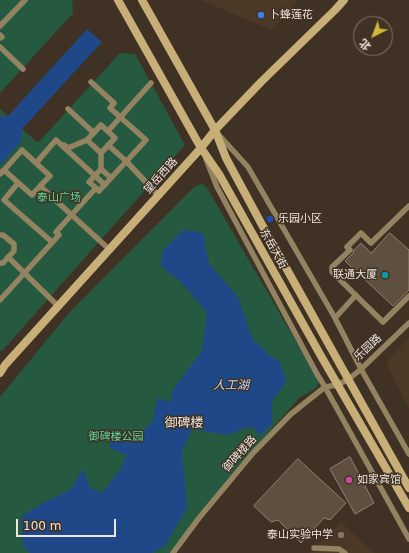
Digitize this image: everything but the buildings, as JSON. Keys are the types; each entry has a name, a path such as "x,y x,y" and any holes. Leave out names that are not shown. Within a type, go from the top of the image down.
{"main road":[{"name":"东岳大街","path":"118,0 201,148 219,174 337,384 409,508"},
{"name":"东岳大街","path":"142,0 215,130 226,158 261,223 409,488"},
{"name":"望岳西路","path":"0,373 3,363 110,250 201,148 215,130 344,0"}],"street":[{"path":"0,26 24,0"},
{"path":"0,35 2,37 0,38"},
{"path":"0,47 23,69"},
{"path":"56,140 68,148 87,140 101,125 115,138 102,153 101,169 89,182 99,191 146,140 110,108 114,103 91,82"},
{"path":"108,131 151,83"},
{"path":"68,109 94,132"},
{"path":"215,130 248,167 335,318 361,369 409,454"},
{"path":"36,163 56,140"},
{"path":"56,140 105,185"},
{"path":"87,140 102,153"},
{"path":"108,145 126,161 158,195"},
{"path":"201,148 217,187 317,374 409,539"},
{"path":"22,150 36,163 50,176 32,195 2,172 22,150"},
{"path":"101,169 111,178"},
{"path":"18,183 2,202 52,242"},
{"path":"40,186 110,250"},
{"path":"0,300 59,235 56,232 96,188"},
{"path":"409,206 371,243 361,233 347,247 350,250 332,268 332,272 383,322 409,296"},
{"path":"0,236 4,235 14,244 14,251 3,263 0,263"},
{"path":"8,257 58,306"},
{"path":"335,318 356,295"},
{"name":"乐园路","path":"337,384 348,379 361,369 409,323"},
{"name":"御碑楼路","path":"173,553 199,518 253,453 291,414 325,387 337,384"},
{"path":"314,548 339,549 345,553"}],"shaded area":[{"name":"卜蜂莲花","path":"200,0 299,0 272,30"},
{"path":"409,337 409,409 386,363"},
{"name":"泰山实验中学","path":"341,522 374,553 309,553"}],"green space":[{"path":"0,0 72,0 73,13 0,93"},
{"name":"泰山广场","path":"120,53 135,54 185,145 2,351 0,350 0,109 38,143"},
{"name":"御碑楼公园","path":"203,184 207,188 319,381 316,388 299,398 232,474 171,553 0,553 0,397 68,314 194,187"}],"water":[{"path":"87,29 102,42 22,129 21,142 0,165 0,117 8,116"},
{"name":"人工湖","path":"183,230 203,233 209,264 238,297 252,338 268,354 280,362 286,382 272,401 272,424 259,436 252,426 227,435 192,429 182,451 187,508 165,546 151,553 30,553 23,545 21,517 41,504 70,490 83,469 90,488 102,493 120,470 127,455 110,448 110,439 134,443 153,420 157,398 172,402 172,391 202,351 207,313 182,283 161,266 162,252"}],"place":[{"name":"卜蜂莲花","path":"261,15"},
{"name":"乐园小区","path":"270,219"},
{"name":"联通大厦","path":"385,275"},
{"name":"如家宾馆","path":"349,480"},
{"name":"泰山实验中学","path":"341,535"}],"district":[{"name":"御碑楼","path":"184,424"}]}
